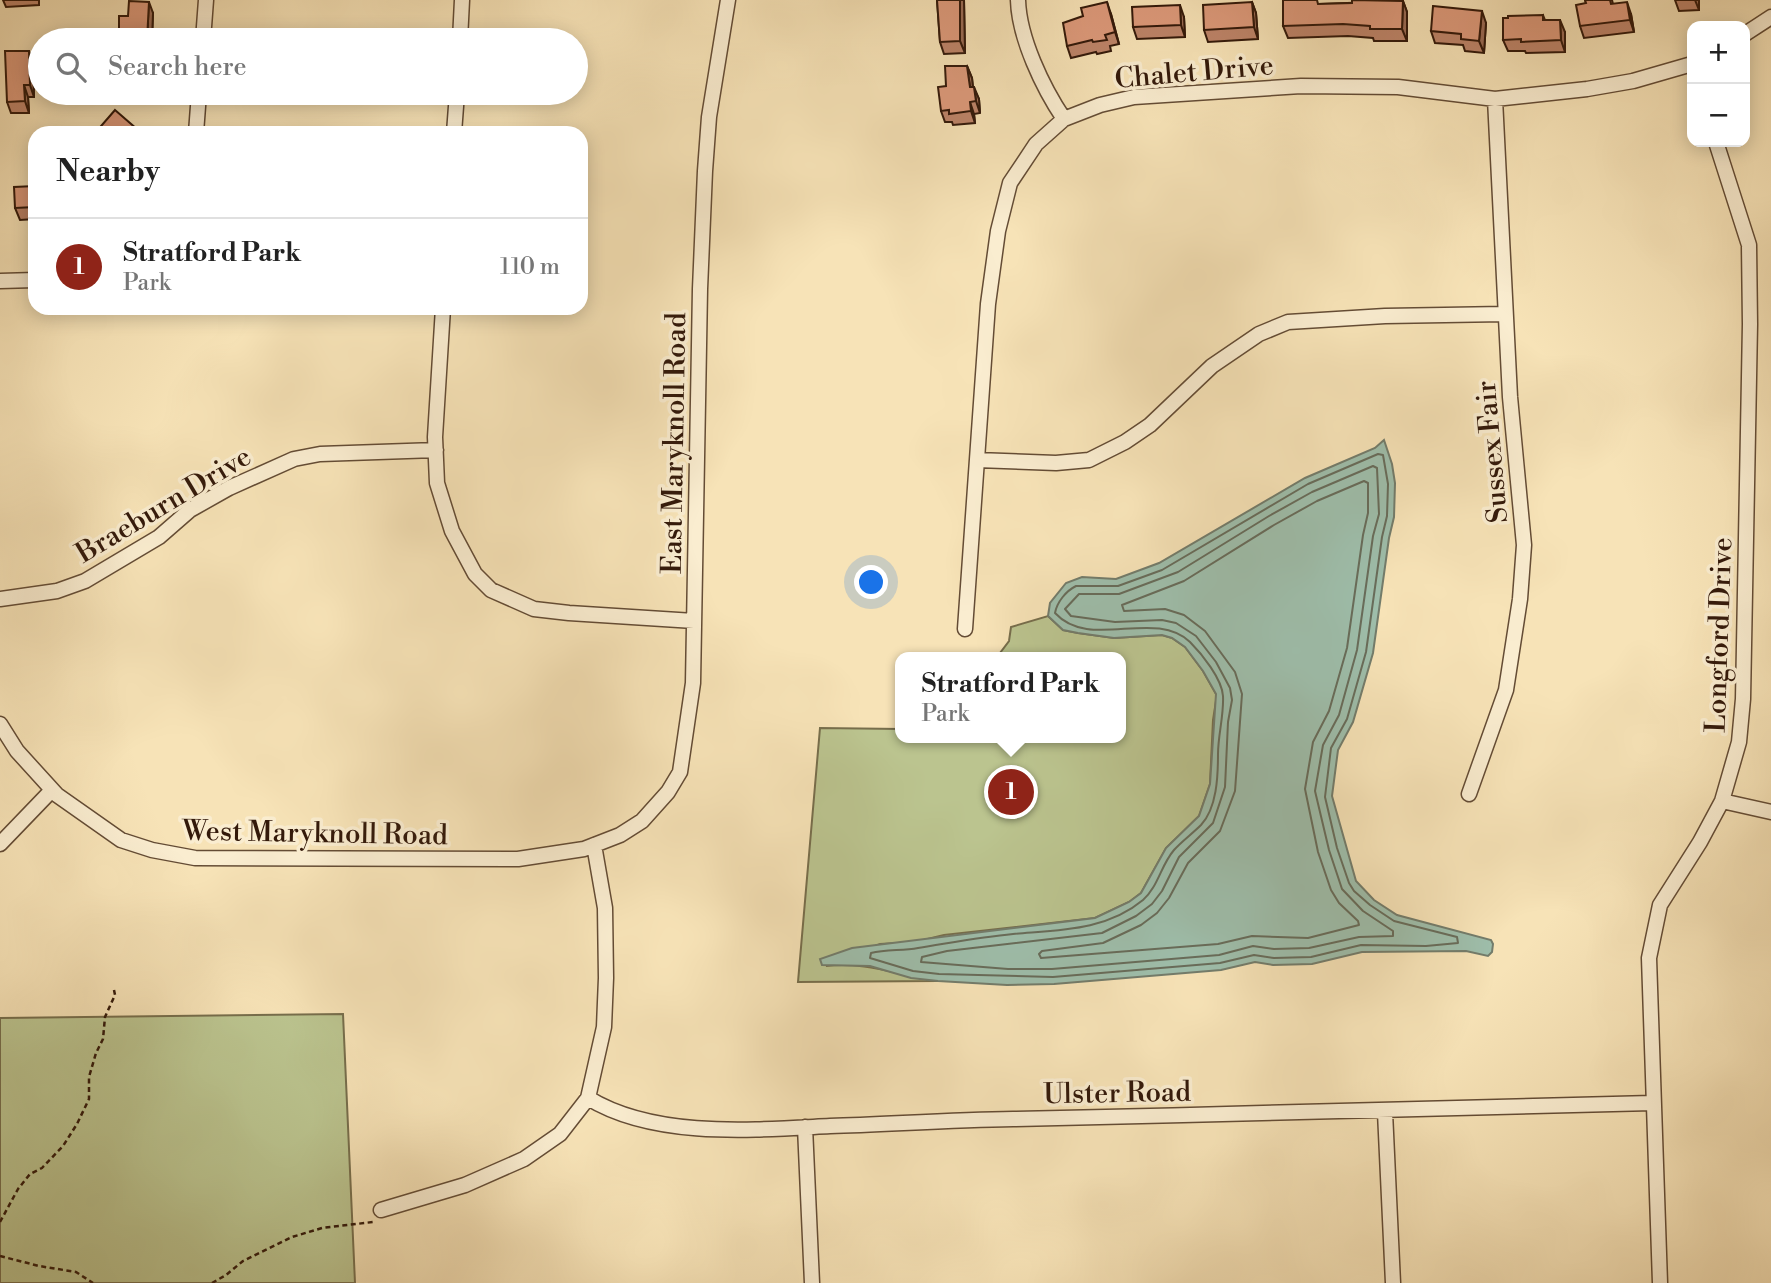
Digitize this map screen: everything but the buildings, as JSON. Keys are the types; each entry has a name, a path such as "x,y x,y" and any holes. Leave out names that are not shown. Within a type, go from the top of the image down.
{"street":[{"path":"204,28 206,0"},
{"path":"461,28 462,0"},
{"name":"East Maryknoll Road","path":"594,845 620,835 642,821 668,792 680,772 693,683 700,289 705,171 710,113 729,0"},
{"path":"1018,0 1029,48 1046,92 1064,119"},
{"path":"1750,31 1771,17"},
{"name":"Chalet Drive","path":"965,629 988,304 998,230 1010,183 1036,144 1064,119 1100,105 1135,97 1301,86 1398,87 1495,99 1622,83 1687,67"},
{"name":"Sussex Fair","path":"1469,794 1506,690 1520,599 1524,545 1504,314 1495,99"},
{"path":"197,126 198,105"},
{"path":"455,126 456,105"},
{"name":"Longford Drive","path":"1660,1283 1649,958 1660,905 1723,801 1739,742 1743,699 1751,324 1749,245 1718,147"},
{"path":"0,281 28,280"},
{"path":"977,460 1056,463 1089,460 1125,442 1150,425 1212,366 1259,334 1288,322 1385,316 1504,314"},
{"path":"443,315 436,450 437,483 452,531 475,575 491,590 534,609 694,621"},
{"name":"Braeburn Drive","path":"0,599 57,591 85,581 159,537 190,510 229,488 294,459 320,454 436,450"},
{"name":"West Maryknoll Road","path":"0,724 17,751 52,790 121,840 152,850 195,858 519,859 594,845"},
{"path":"0,845 52,790"},
{"path":"1723,801 1771,812"},
{"path":"381,1210 465,1185 524,1159 560,1134 588,1098 604,1027 606,978 605,908 594,845"},
{"name":"Ulster Road","path":"588,1098 605,1108 649,1122 735,1129 1009,1119 1385,1112 1653,1103"},
{"path":"1385,1112 1393,1283"},
{"path":"805,1127 812,1283"}],"path":[{"path":"0,1223 18,1189 30,1174 42,1168 63,1146 77,1124 89,1099 89,1077 103,1039 105,1017 113,1003 114,990"},
{"path":"212,1283 243,1261 292,1237 322,1228 372,1223 381,1210"},
{"path":"0,1256 76,1272 93,1283"}],"green space":[{"path":"1048,616 1063,630 1114,638 1162,635 1185,647 1216,694 1210,784 1199,816 1166,848 1141,893 1129,902 1095,918 944,935 915,942 880,944 826,966 869,967 938,981 798,982 820,728 895,729 895,743 1126,743 1126,652 1001,652 1009,641 1011,627"},
{"path":"343,1014 355,1283 0,1283 0,1018"}],"water":[{"path":"1384,440 1395,483 1394,517 1373,653 1353,722 1338,750 1332,796 1356,881 1374,900 1397,915 1491,940 1492,952 1488,956 1466,951 1362,952 1312,964 1273,965 1255,962 1221,970 1054,984 1007,985 911,978 870,966 822,965 820,959 852,948 1095,918 1129,902 1141,893 1166,848 1199,816 1210,784 1216,694 1185,647 1172,638 1162,635 1114,638 1063,630 1048,616 1050,603 1066,583 1082,577 1116,579 1159,563 1305,478 1375,448"}],"place":[{"name":"Stratford Park","path":"1011,792"}]}
